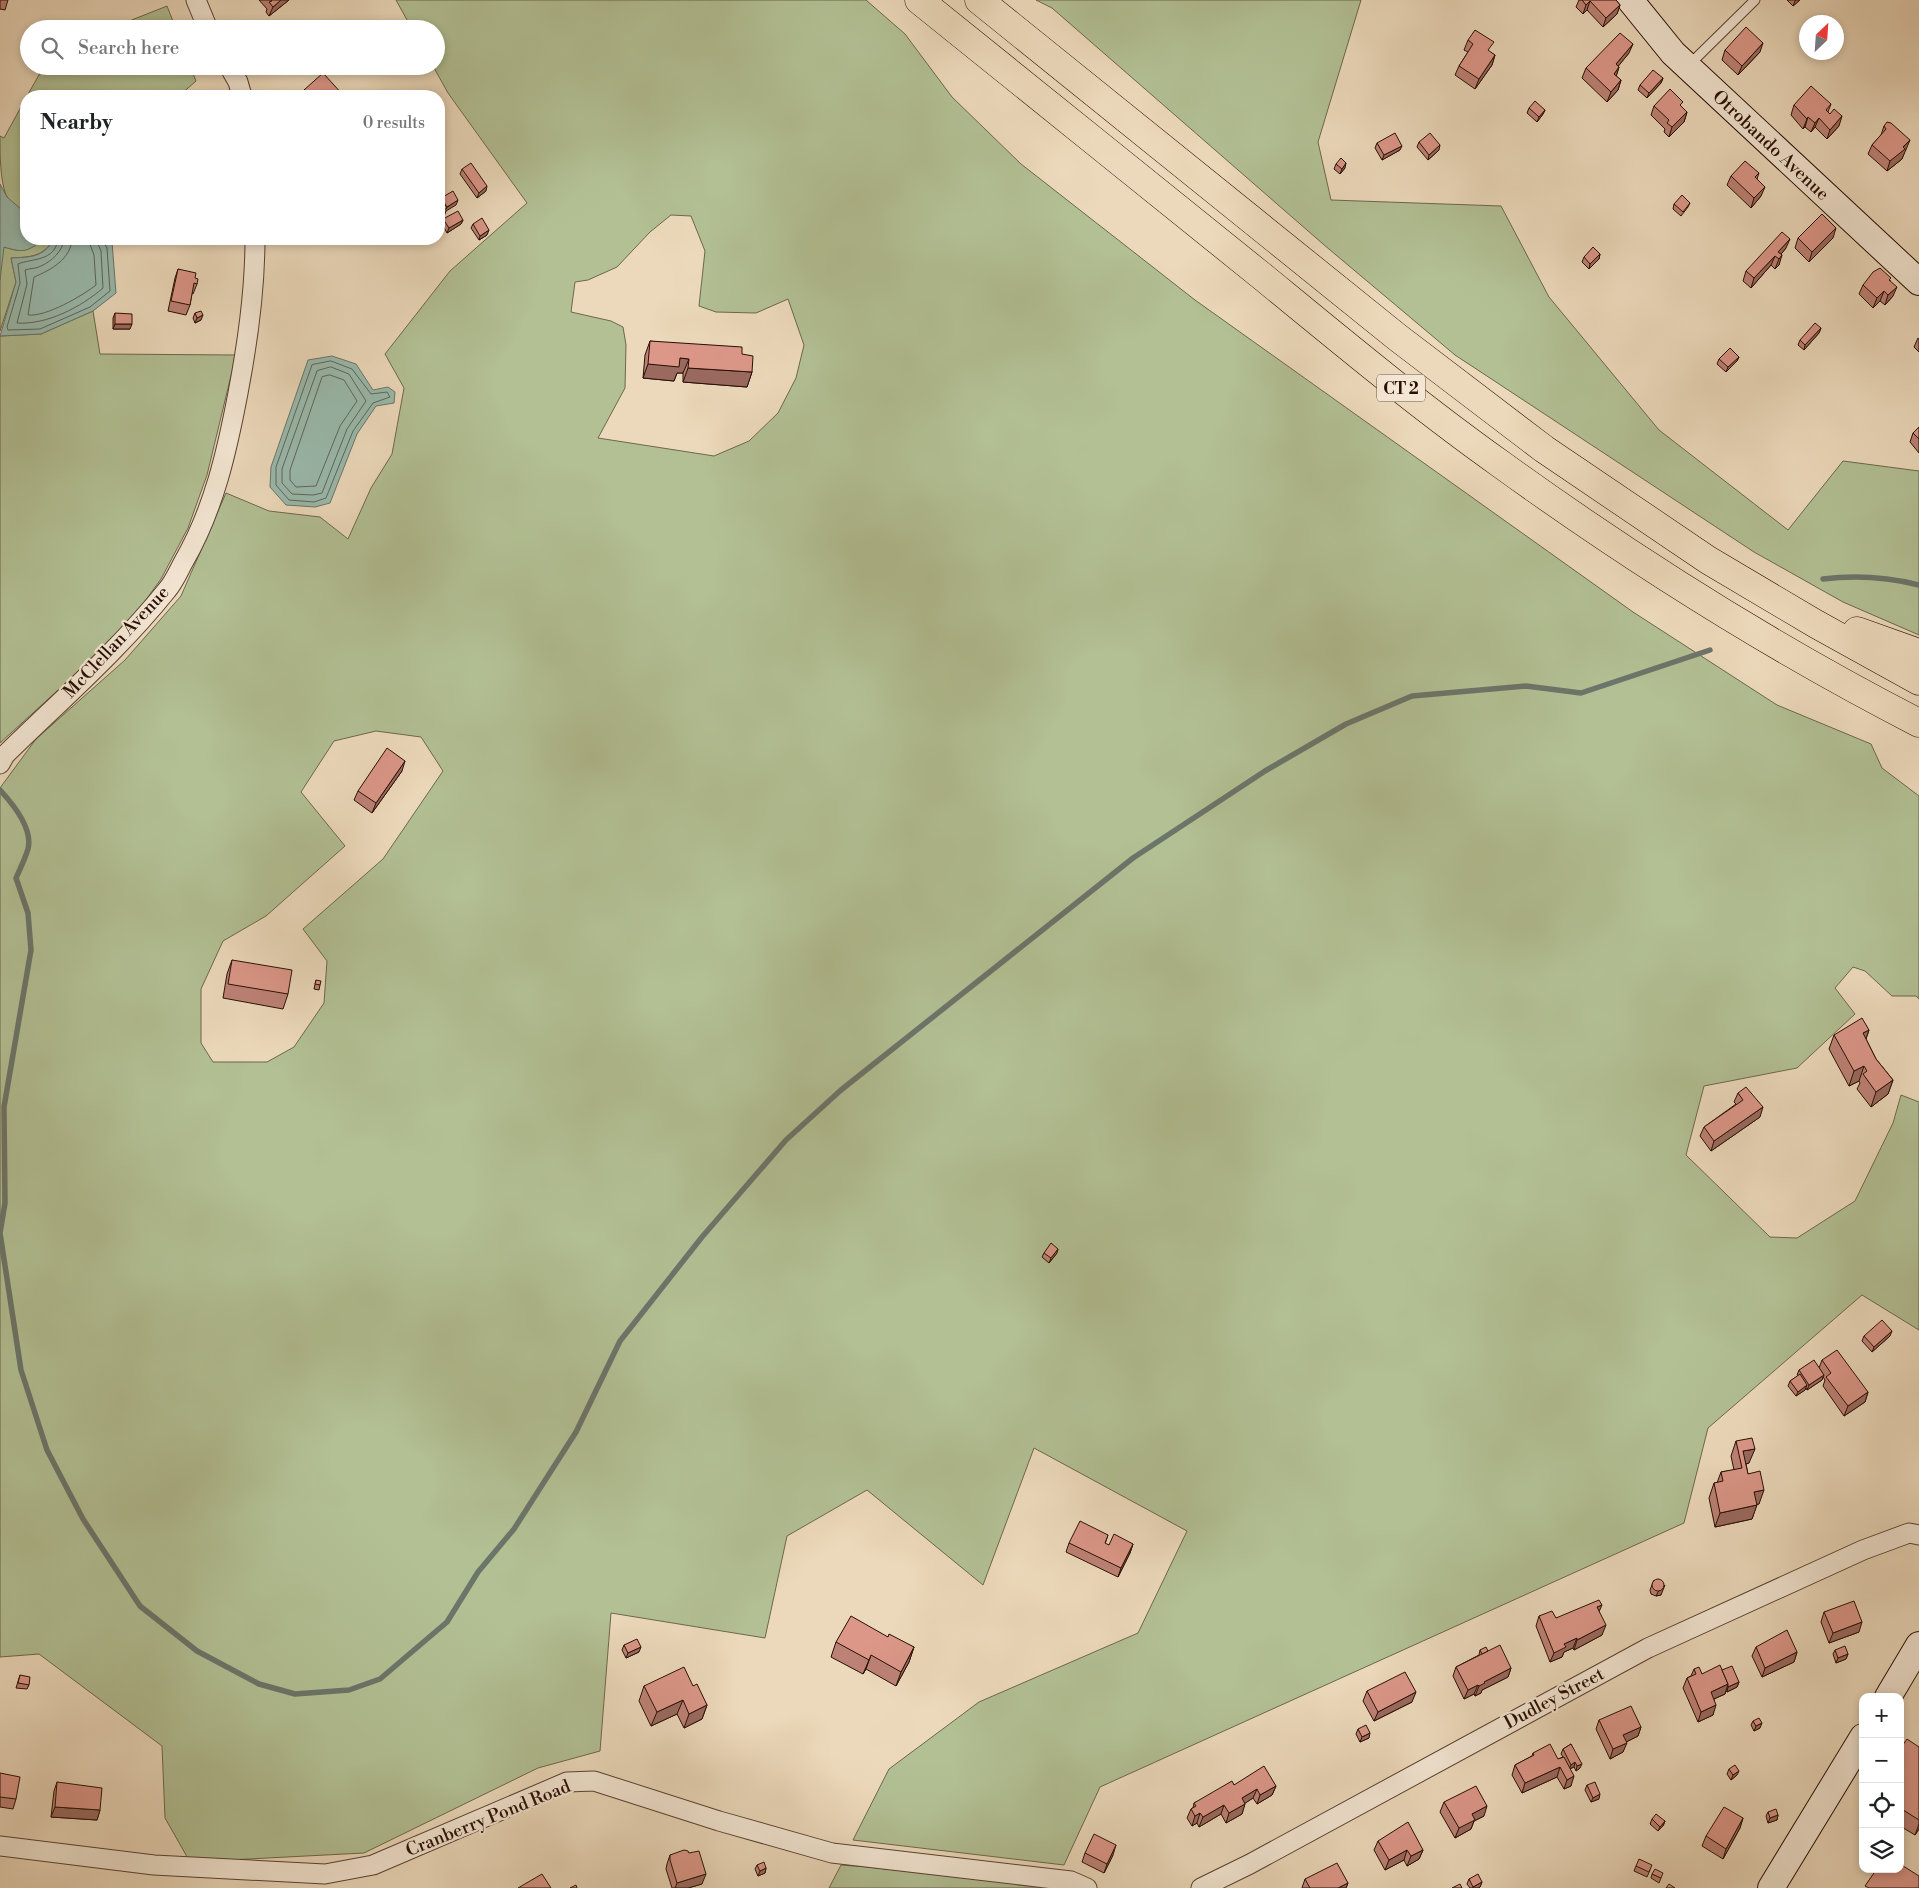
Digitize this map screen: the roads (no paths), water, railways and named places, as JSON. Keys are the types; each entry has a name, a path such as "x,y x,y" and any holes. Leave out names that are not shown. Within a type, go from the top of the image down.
{"highway":[{"name":"CT 2","path":"919,0 1370,364 1500,464 1671,580 1794,656 1919,723"},
{"name":"CT 2","path":"978,0 1490,410 1612,497 1745,582 1919,680"},
{"path":"1745,582 1838,623 1919,654"},
{"path":"1877,702 1919,733"}],"street":[{"path":"196,0 204,20"},
{"name":"Otrobando Avenue","path":"1630,0 1673,53 1687,67 1919,282"},
{"path":"234,75 240,90"},
{"name":"McClellan Avenue","path":"0,764 5,755 112,651 168,589 195,542 210,503 229,443 248,344 256,272 255,245"},
{"name":"Dudley Street","path":"1201,1888 1250,1864 1648,1648 1863,1550 1909,1533 1919,1535"},
{"path":"1890,1693 1919,1645"},
{"path":"1771,1888 1862,1738"},
{"name":"Cranberry Pond Road","path":"0,1846 150,1865 325,1874 373,1865 566,1782 594,1781 719,1821 832,1853 1071,1881 1087,1888"}],"lane":[{"path":"1687,67 1755,0"}],"water":[{"path":"0,184 7,197 20,208 20,245 36,245 21,251 4,247 0,280"},
{"path":"50,245 112,245 116,293 93,311 41,334 0,336 16,282 11,258 30,257 45,250"},
{"path":"332,356 356,364 373,390 388,387 395,392 394,403 376,406 357,434 330,503 315,507 286,505 270,487 271,467 308,360"}],"waterway":[{"path":"1823,579 1871,578 1919,585"},
{"path":"0,790 21,817 28,833 28,849 16,878 28,913 31,950 4,1107 5,1203 0,1233 21,1370 47,1450 83,1519 140,1606 197,1651 259,1684 295,1694 349,1690 380,1679 447,1622 478,1572 514,1529 576,1432 620,1341 702,1237 786,1140 841,1090 1133,858 1265,771 1346,724 1412,696 1526,686 1581,693 1710,650"}]}
